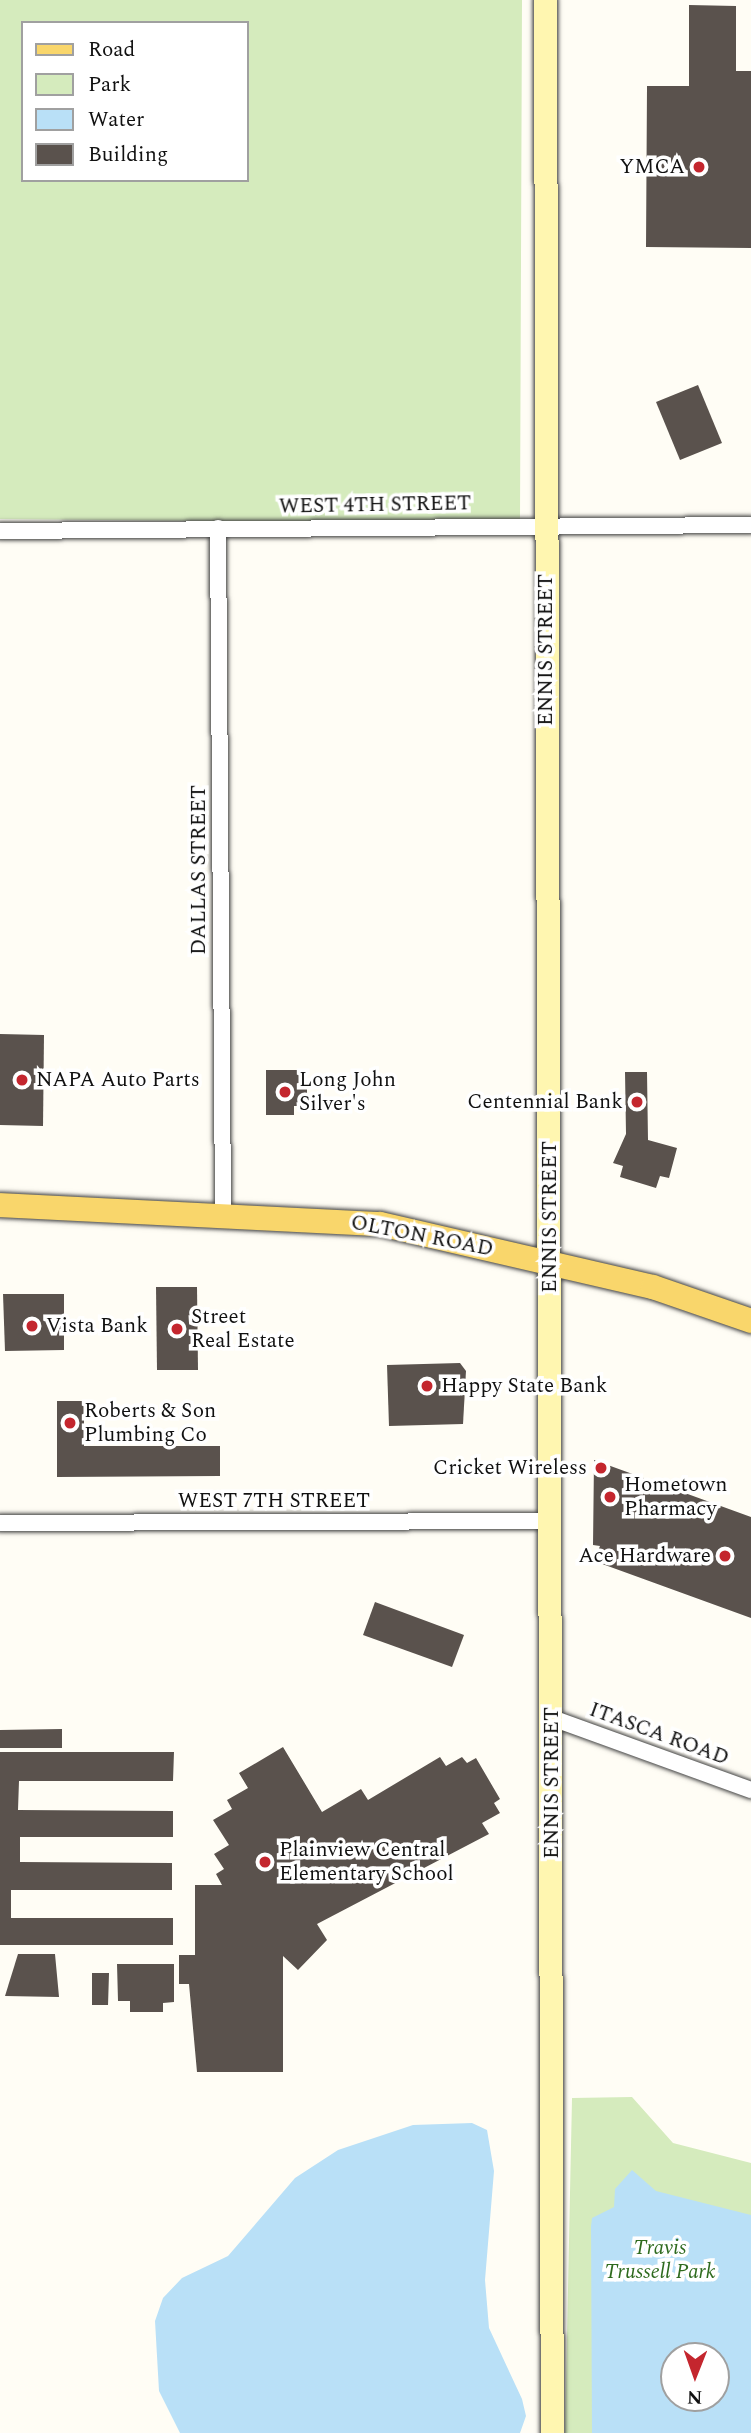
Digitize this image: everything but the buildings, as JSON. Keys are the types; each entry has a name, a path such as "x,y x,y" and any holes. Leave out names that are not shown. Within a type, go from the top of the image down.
{"main road":[{"name":"ENNIS STREET","path":"545,0 551,1262 549,1521 552,1718 552,2433"},
{"name":"OLTON ROAD","path":"0,1205 223,1212 380,1224 653,1287 751,1321"}],"street":[{"name":"WEST 4TH STREET","path":"0,531 546,524 751,525"},
{"name":"DALLAS STREET","path":"218,528 223,1212"},
{"name":"WEST 7TH STREET","path":"0,1523 549,1521"},
{"name":"ITASCA ROAD","path":"552,1718 751,1790"}],"green space":[{"path":"0,0 522,0 520,524 0,519"},
{"name":"Travis Trussell Park","path":"632,2097 673,2143 751,2163 751,2433 565,2433 572,2098"}],"water":[{"path":"472,2123 487,2130 494,2171 485,2280 489,2328 522,2399 526,2416 520,2433 180,2433 159,2391 155,2321 163,2298 182,2278 228,2256 295,2178 338,2150 413,2125"},
{"path":"632,2170 656,2191 751,2215 751,2433 592,2433 591,2226 592,2218 614,2207 615,2189"}],"place":[{"name":"YMCA","path":"699,167"},
{"name":"NAPA Auto Parts","path":"22,1080"},
{"name":"Long John Silver's","path":"285,1092"},
{"name":"Centennial Bank","path":"637,1102"},
{"name":"Vista Bank","path":"32,1326"},
{"name":"Street Real Estate","path":"177,1329"},
{"name":"Happy State Bank","path":"427,1386"},
{"name":"Roberts & Son Plumbing Co","path":"70,1423"},
{"name":"Cricket Wireless","path":"601,1468"},
{"name":"Hometown Pharmacy","path":"610,1497"},
{"name":"Ace Hardware","path":"725,1556"},
{"name":"Plainview Central Elementary School","path":"265,1862"}]}
